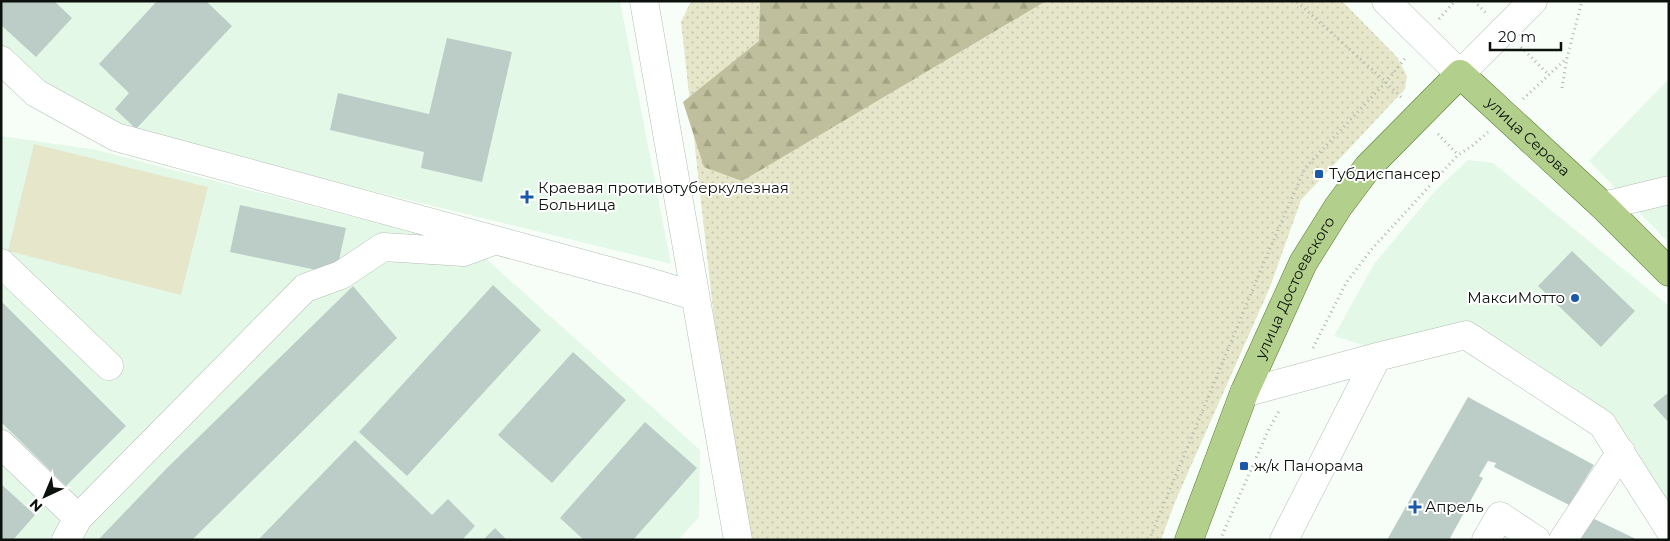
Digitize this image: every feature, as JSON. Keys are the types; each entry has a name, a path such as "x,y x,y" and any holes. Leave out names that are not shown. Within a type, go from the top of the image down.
{"main road":[{"name":"улица Серова","path":"1460,74 1603,206 1669,272"},
{"name":"улица Достоевского","path":"1189,540 1244,393 1303,263 1338,207 1368,167 1460,74"}],"street":[{"path":"644,1 738,540"},
{"name":"улица Серова","path":"1386,1 1460,74"},
{"path":"1460,74 1533,1"},
{"path":"1,60 36,93 116,137 695,296"},
{"path":"1603,206 1669,190"},
{"path":"1,444 72,529 305,288 341,275 383,247 464,252 496,240"},
{"path":"1,263 109,366"},
{"path":"1244,393 1466,335 1602,424 1669,529"},
{"path":"1284,540 1377,357"},
{"path":"1563,540 1620,452"},
{"path":"1486,540 1500,516 1536,540"}],"path":[{"path":"1149,540 1305,168 1386,82 1296,1"},
{"path":"1562,88 1567,58 1582,1"},
{"path":"1220,540 1268,431 1346,283 1371,250 1458,155 1472,146 1506,116 1567,58"}],"shaded area":[{"name":"Краевая противотуберкулезная Больница","path":"1,1 620,1 671,264 122,130 43,83 1,47"},
{"path":"691,1 1342,1 1397,57 1407,76 1405,89 1301,200 1270,287 1175,502 1161,540 748,540 716,336 681,22"},
{"path":"1669,79 1669,243 1589,161"},
{"path":"1,136 97,150 475,249 700,450 699,517 678,540 1,540"},
{"path":"34,144 208,187 181,295 8,251"},
{"path":"1468,160 1493,163 1669,306 1669,508 1608,414 1467,324 1372,348 1334,336 1374,264 1435,191"}],"green space":[{"path":"760,1 1046,1 742,181 704,167 683,102 759,41"}],"building":[{"path":"1,1 54,1 72,18 36,57 1,25"},
{"path":"157,1 206,1 232,26 136,129 115,109 129,93 99,64"},
{"path":"447,38 512,52 482,182 421,168 424,152 330,130 338,93 429,114"},
{"path":"240,205 346,228 336,274 230,252"},
{"path":"1572,251 1635,311 1601,347 1538,286"},
{"path":"493,285 541,330 407,476 359,432"},
{"path":"353,286 397,338 192,540 98,540 167,468"},
{"path":"1,301 126,426 66,486 1,422"},
{"path":"573,352 626,400 552,483 498,435"},
{"path":"1669,392 1669,423 1653,405"},
{"path":"1468,397 1594,465 1569,505 1494,467 1496,463 1488,461 1479,476 1483,478 1449,540 1387,540"},
{"path":"645,422 697,468 633,540 584,540 560,518"},
{"path":"355,440 432,515 448,499 475,526 462,540 258,540"},
{"path":"1,484 35,515 13,540 1,540"},
{"path":"1586,515 1638,540 1578,540"},
{"path":"495,528 507,540 483,540"}],"place":[{"name":"Тубдиспансер","path":"1319,174"},
{"name":"Краевая противотуберкулезная Больница","path":"527,197"},
{"name":"МаксиМотто","path":"1575,298"},
{"name":"ж/к Панорама","path":"1244,466"},
{"name":"Апрель","path":"1415,507"}]}
